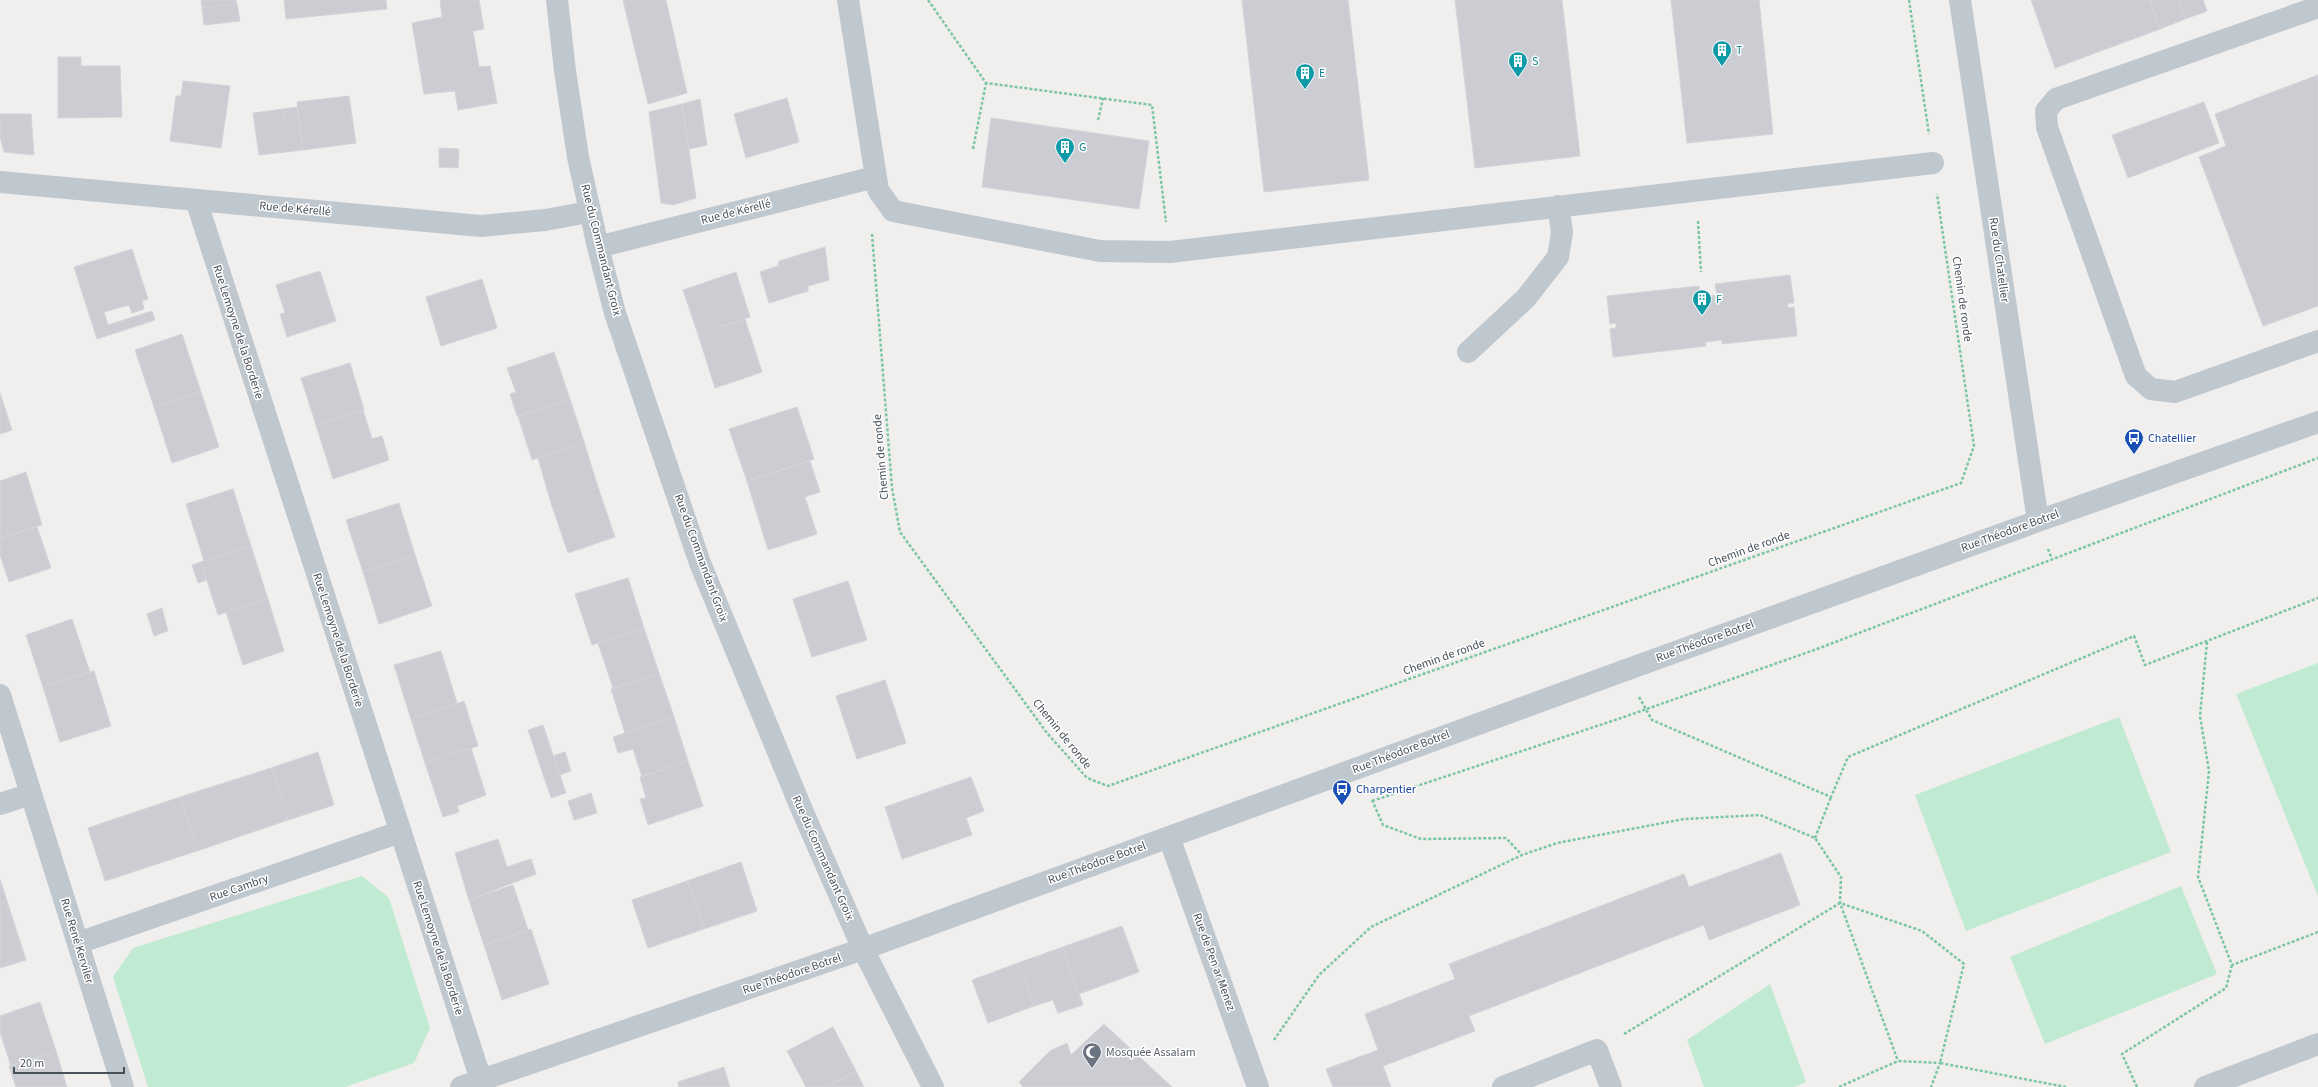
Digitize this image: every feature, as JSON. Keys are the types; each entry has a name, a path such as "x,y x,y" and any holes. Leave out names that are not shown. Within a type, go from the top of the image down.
{"street":[{"name":"Rue du Commandant Groix","path":"557,0 564,71 589,212 616,312 700,563 802,810 863,949 933,1087"},
{"path":"848,0 876,184 893,212 1100,251 1170,252 1933,163"},
{"name":"Rue du Chatellier","path":"1960,0 2038,521"},
{"path":"2318,7 2056,99 2046,111 2047,127 2052,144 2136,376 2151,389 2175,392 2318,340"},
{"name":"Rue de Kérellé","path":"0,182 480,226 545,220 589,212"},
{"name":"Rue de Kérellé","path":"598,247 876,184"},
{"name":"Rue Lemoyne de la Borderie","path":"196,200 400,832 471,1084"},
{"path":"1468,352 1526,298 1558,257 1562,232 1558,206"},
{"name":"Rue Théodore Botrel","path":"471,1084 863,949 1623,671 2038,521 2318,422"},
{"name":"Rue René Kerviler","path":"0,695 123,1087"},
{"path":"0,804 31,794"},
{"name":"Rue Cambry","path":"78,943 400,832"},
{"name":"Rue de Pen ar Menez","path":"1169,837 1258,1087"},
{"path":"2205,1087 2318,1044"},
{"path":"1503,1087 1597,1050 1611,1087"}],"path":[{"path":"928,0 986,83 973,149"},
{"name":"Chemin de ronde","path":"876,184 870,215 892,488 900,532 1047,733 1087,778 1108,786 1961,483 1974,446 1909,0"},
{"path":"986,83 1152,105 1170,252"},
{"path":"1098,120 1103,98"},
{"path":"1695,191 1701,272"},
{"path":"1372,801 1646,709 1817,649 2318,458"},
{"path":"1815,838 1848,757 2134,636 2145,665 2318,598"},
{"path":"2137,1087 2122,1054 2226,988 2232,965 2198,877 2209,771 2200,716 2207,642"},
{"path":"1623,671 1652,720 1831,797"},
{"path":"1357,769 1383,825 1421,839 1506,838 1522,855"},
{"path":"1245,1049 1276,1040 1319,975 1371,927 1522,855 1557,843 1684,819 1760,815 1815,838 1841,877 1840,903 1898,1061"},
{"path":"1597,1050 1840,903"},
{"path":"1840,903 1922,931 1964,964 1940,1063 1931,1087"},
{"path":"2232,965 2318,932"},
{"path":"1839,1087 1898,1061 1940,1063 2066,1087"}],"green space":[{"path":"2318,663 2318,896 2236,694"},
{"path":"2119,717 2171,852 1966,931 1915,795"},
{"path":"362,876 389,898 430,1028 414,1063 345,1087 148,1087 113,977 133,948"},
{"path":"2181,886 2217,974 2045,1044 2010,957"},
{"path":"1770,984 1806,1082 1794,1087 1704,1087 1687,1040"}],"building":[{"path":"201,0 236,0 237,4 202,8"},
{"path":"284,0 386,0 387,9 286,19"},
{"path":"440,0 479,0 484,29 473,31 479,67 490,66 497,103 458,110 455,91 424,94 412,23 442,17"},
{"path":"623,0 666,0 687,93 648,104"},
{"name":"E","path":"1242,0 1348,0 1369,180 1264,192"},
{"name":"S","path":"1455,0 1562,0 1580,156 1475,168"},
{"name":"T","path":"1671,0 1759,0 1773,134 1687,143"},
{"path":"2031,0 2150,0 2160,29 2055,68"},
{"path":"2150,0 2178,0 2185,19 2160,29"},
{"path":"2178,0 2203,0 2207,11 2185,19"},
{"path":"237,4 240,21 204,25 202,8"},
{"path":"58,57 81,57 81,66 120,66 122,117 58,118"},
{"path":"2318,75 2318,306 2263,326 2199,157 2226,146 2215,114"},
{"path":"183,81 230,86 221,148 170,141 176,96 181,96"},
{"path":"349,96 356,143 303,150 297,102"},
{"path":"787,98 799,142 746,158 734,114"},
{"path":"700,99 707,145 689,149 682,104"},
{"path":"2204,102 2219,143 2128,178 2112,135"},
{"path":"682,104 696,198 673,205 661,203 649,112"},
{"path":"297,107 299,119 285,121 283,109"},
{"path":"283,109 285,121 299,119 303,150 259,155 253,113"},
{"path":"0,114 31,114 34,155 4,152 0,137"},
{"name":"G","path":"991,118 1149,141 1139,209 982,187"},
{"path":"439,148 459,149 458,168 439,167"},
{"path":"825,247 829,280 808,286 808,291 769,303 760,272 778,266 779,261"},
{"path":"132,249 148,299 142,301 144,309 132,313 129,305 104,312 108,325 152,311 155,320 97,339 74,267"},
{"path":"320,271 336,321 287,337 280,314 285,313 276,285"},
{"path":"736,272 750,317 698,334 683,290"},
{"name":"F","path":"1790,275 1794,303 1788,303 1788,308 1794,307 1797,336 1722,344 1722,340 1705,342 1706,346 1613,357 1610,329 1616,328 1616,323 1610,324 1607,296 1699,286 1700,297 1717,295 1715,284"},
{"path":"482,279 497,328 441,346 426,297"},
{"path":"745,319 762,372 715,388 698,334"},
{"path":"182,334 201,392 154,407 135,350"},
{"path":"554,352 570,399 517,416 510,394 516,392 507,368"},
{"path":"350,363 364,410 316,425 301,378"},
{"path":"201,392 219,447 172,463 154,407"},
{"path":"0,393 12,430 0,434"},
{"path":"570,399 584,442 532,460 518,416"},
{"path":"797,407 814,459 747,481 729,429"},
{"path":"363,410 372,439 382,436 389,460 333,479 316,425"},
{"path":"584,442 598,487 551,503 538,458"},
{"path":"810,461 820,492 805,497 817,534 768,550 747,481"},
{"path":"26,472 42,525 0,538 0,481"},
{"path":"598,487 615,537 568,553 551,503"},
{"path":"233,489 251,546 204,561 186,504"},
{"path":"399,503 415,555 363,572 346,520"},
{"path":"37,527 51,568 9,582 0,555 0,538"},
{"path":"251,546 268,599 218,615 201,562"},
{"path":"415,555 432,606 379,624 363,572"},
{"path":"201,562 207,580 198,583 192,565"},
{"path":"628,578 644,628 592,645 575,594"},
{"path":"848,581 867,640 812,657 793,599"},
{"path":"268,599 284,651 243,665 226,612"},
{"path":"162,608 168,631 154,636 147,614"},
{"path":"72,619 90,672 43,687 26,635"},
{"path":"644,628 659,673 613,688 598,643"},
{"path":"441,651 457,703 411,719 394,665"},
{"path":"94,671 111,726 60,742 43,687"},
{"path":"659,673 674,717 625,733 611,689"},
{"path":"885,680 906,743 857,759 836,696"},
{"path":"464,701 478,746 425,763 411,719"},
{"path":"674,717 688,761 642,777 633,749 618,753 613,737"},
{"path":"543,725 566,793 551,798 528,730"},
{"path":"471,748 486,795 457,806 459,812 443,817 425,763"},
{"path":"318,752 334,805 288,820 271,768"},
{"path":"565,752 571,771 559,775 553,756"},
{"path":"688,761 703,806 648,825 640,799 646,798 640,777"},
{"path":"271,768 288,820 197,851 180,797"},
{"path":"971,777 984,811 966,818 972,835 902,859 885,807"},
{"path":"591,793 597,813 574,820 568,801"},
{"path":"180,797 197,851 105,881 88,828"},
{"path":"498,839 507,867 531,859 536,874 469,900 455,853"},
{"path":"1781,853 1800,905 1709,940 1704,925 1469,1016 1475,1031 1383,1066 1391,1087 1333,1087 1326,1069 1378,1050 1365,1014 1455,979 1449,964 1684,874 1689,887"},
{"path":"741,862 757,911 704,929 687,881"},
{"path":"0,879 7,901 0,903"},
{"path":"687,881 704,929 648,948 632,900"},
{"path":"513,885 528,930 484,945 469,900"},
{"path":"7,901 26,960 0,968 0,903"},
{"path":"1122,926 1139,972 1079,994 1063,947"},
{"path":"531,929 549,984 502,1000 484,945"},
{"path":"1063,947 1083,1005 1058,1013 1053,1000 1034,1006 1018,963"},
{"path":"1018,963 1034,1006 988,1023 972,980"},
{"path":"40,1002 56,1051 11,1066 0,1032 0,1016"},
{"name":"Mosquée Assalam","path":"1104,1024 1172,1087 1023,1087 1019,1082 1050,1051 1067,1043 1071,1055"},
{"path":"833,1027 856,1071 826,1087 806,1087 787,1051"},
{"path":"56,1051 67,1087 16,1087 9,1066"},
{"path":"724,1067 730,1087 679,1087 678,1082"},
{"path":"856,1071 864,1087 826,1087"}],"place":[{"name":"T","path":"1722,67"},
{"name":"S","path":"1518,78"},
{"name":"E","path":"1305,90"},
{"name":"G","path":"1065,164"},
{"name":"F","path":"1702,316"},
{"name":"Chatellier","path":"2134,455"},
{"name":"Charpentier","path":"1342,806"},
{"name":"Mosquée Assalam","path":"1092,1069"}]}
